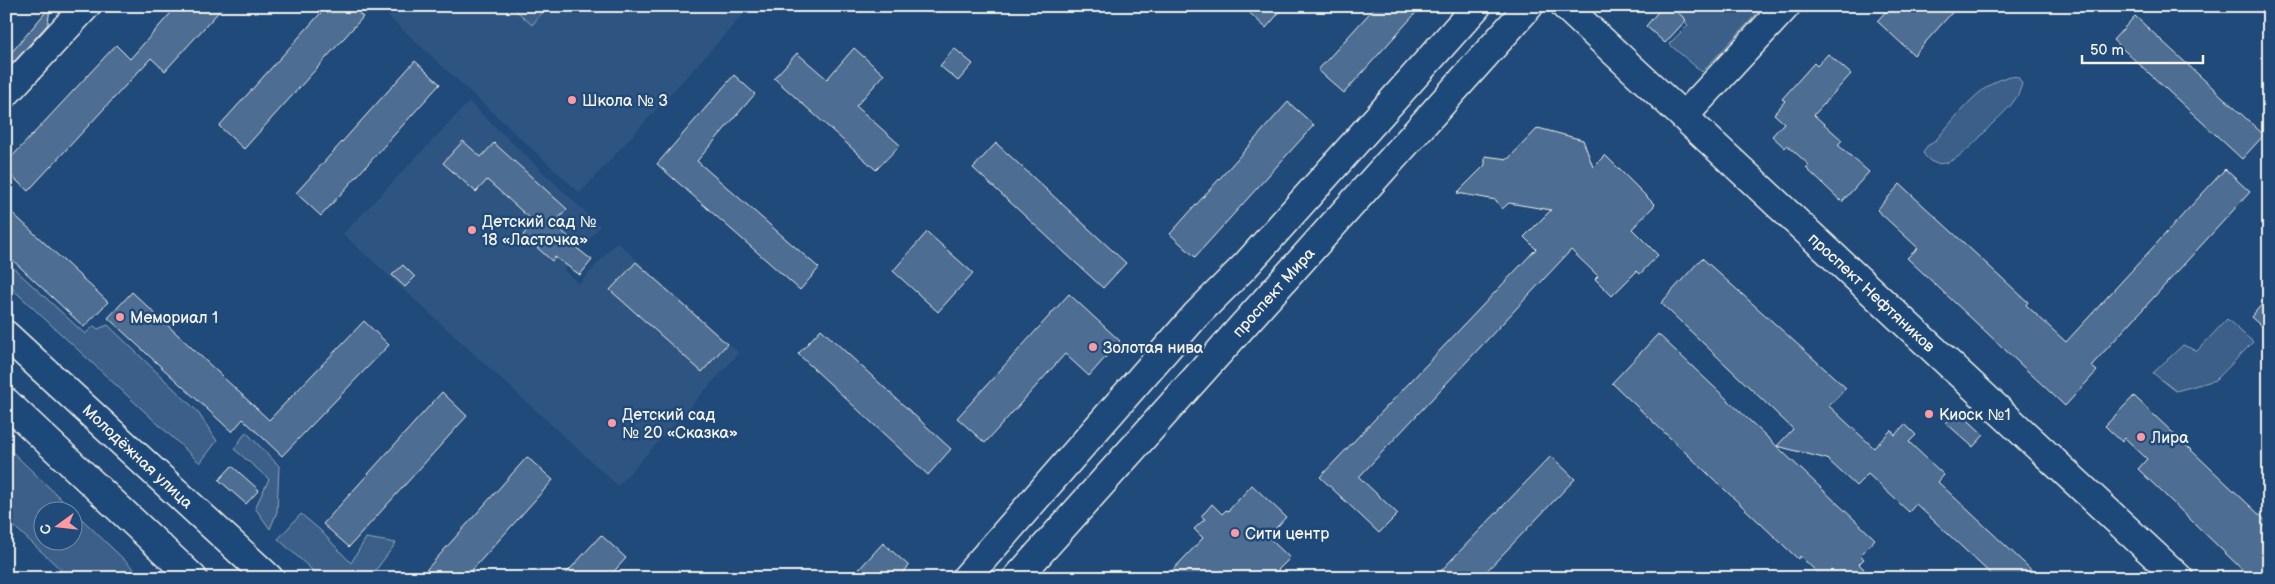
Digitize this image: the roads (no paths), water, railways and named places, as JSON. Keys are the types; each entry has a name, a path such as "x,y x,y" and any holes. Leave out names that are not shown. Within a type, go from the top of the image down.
{"street":[{"path":"6,93 86,6"},
{"path":"966,578 1196,315 1246,265 1477,6"},
{"name":"проспект Мира","path":"1017,578 1529,6"},
{"name":"проспект Нефтяников","path":"1565,6 2179,578"},
{"path":"1684,116 1786,6"},
{"path":"1246,265 1256,267 1264,273 1274,291"},
{"name":"Молодёжная улица","path":"6,335 269,578"},
{"path":"6,402 193,578"}],"place":[{"name":"Школа № 3","path":"572,100"},
{"name":"Детский сад № 18 «Ласточка»","path":"472,230"},
{"name":"Мемориал 1","path":"120,317"},
{"name":"Золотая нива","path":"1093,347"},
{"name":"Киоск №1","path":"1929,414"},
{"name":"Детский сад № 20 «Сказка»","path":"612,423"},
{"name":"Лира","path":"2141,437"},
{"name":"Сити центр","path":"1235,533"}]}
